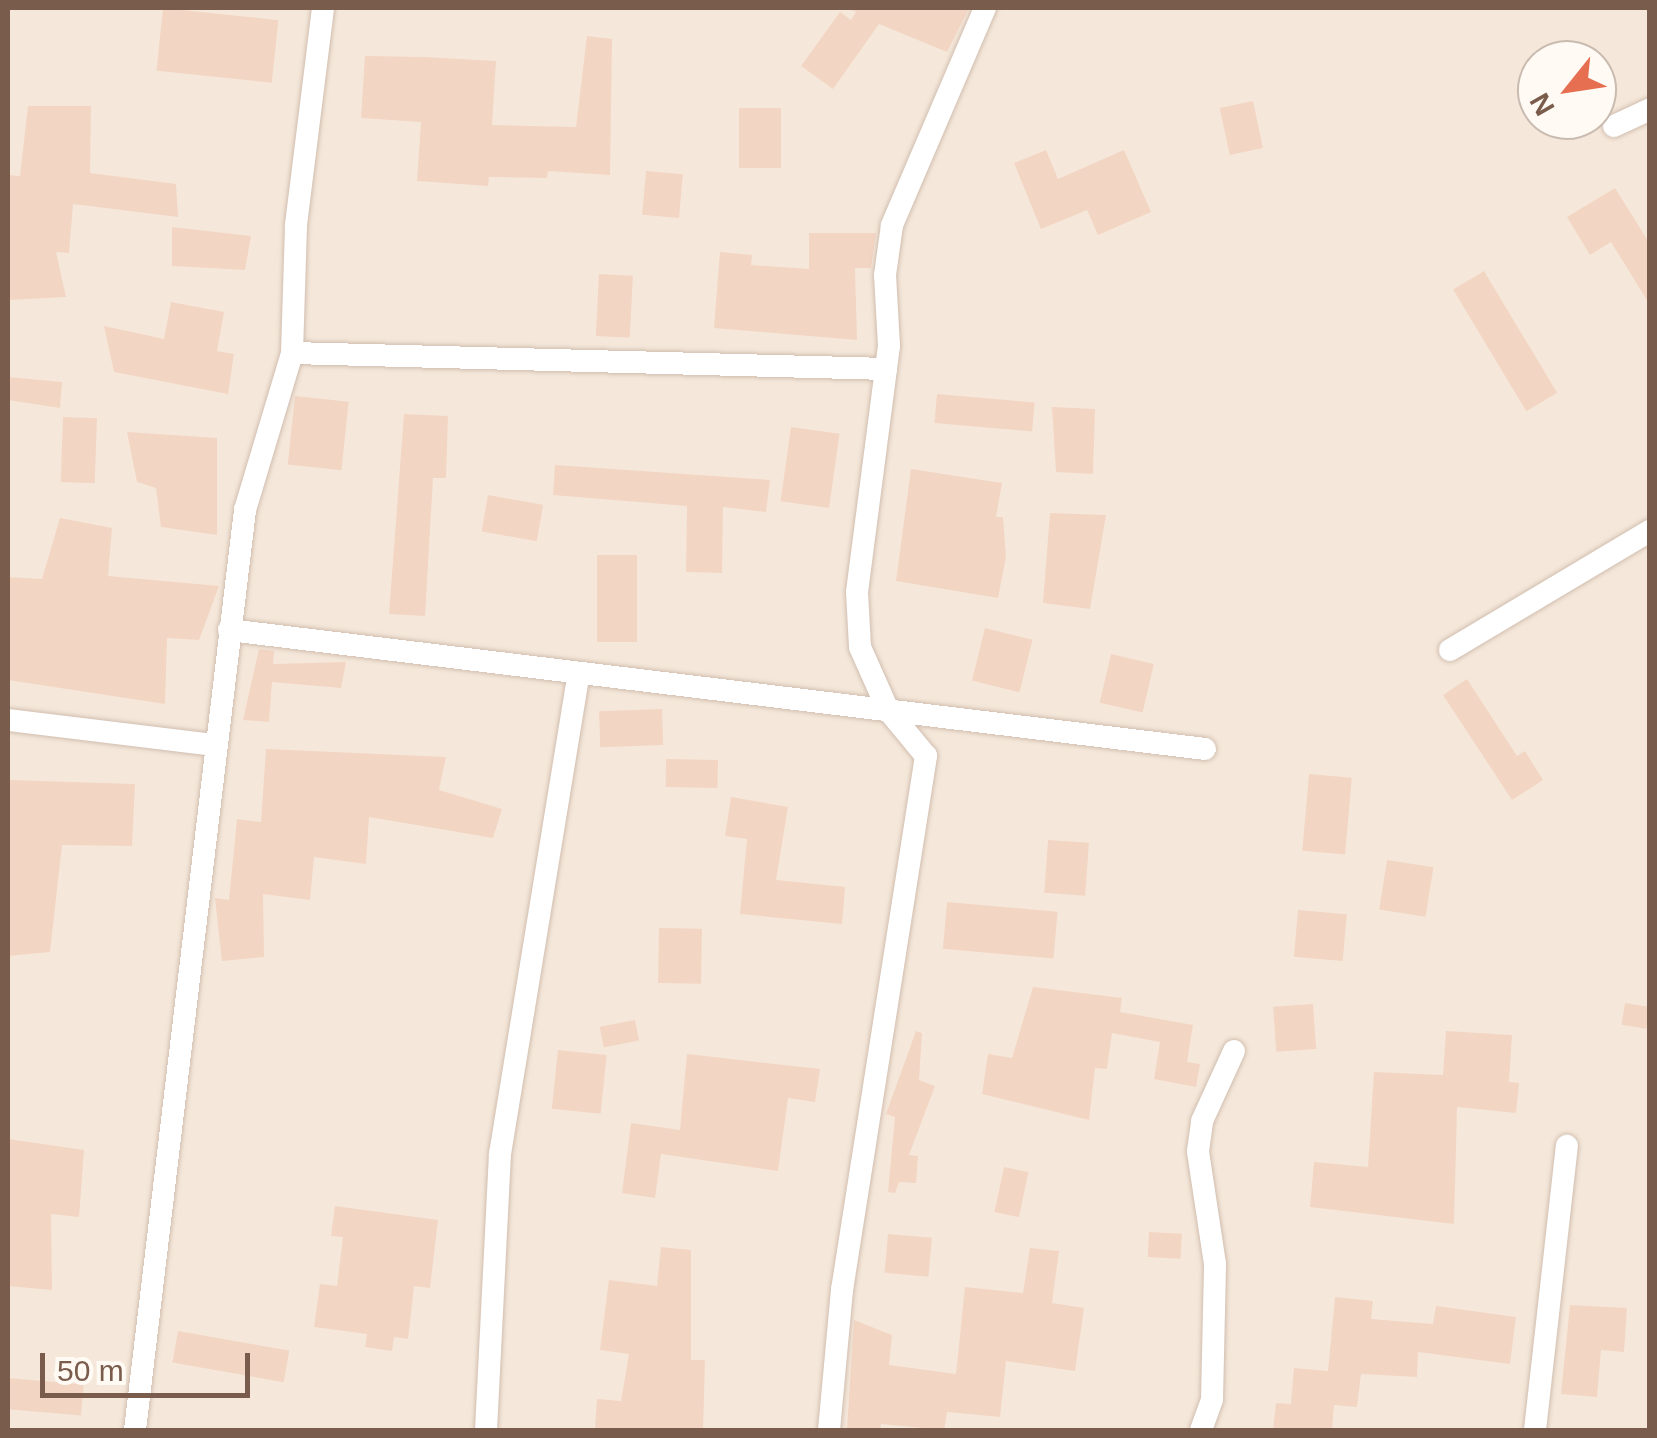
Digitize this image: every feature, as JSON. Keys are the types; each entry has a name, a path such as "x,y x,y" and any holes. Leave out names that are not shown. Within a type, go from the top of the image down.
{"street":[{"path":"135,1430 244,510 292,353 296,224 323,8"},
{"path":"829,1430 842,1290 926,756 888,710 864,664 857,592 886,370 892,225 986,8"},
{"path":"1617,125 1650,109"},
{"path":"292,353 886,370"},
{"path":"1450,650 1650,531"},
{"path":"229,630 1205,749"},
{"path":"486,1430 500,1154 579,674"},
{"path":"8,720 214,745"},
{"path":"1200,1430 1212,1399 1215,1264 1198,1150 1202,1121 1234,1051"},
{"path":"1535,1430 1567,1146"}],"shaded area":[{"path":"8,8 1649,8 1649,1430 8,1430"}],"building":[{"path":"163,8 278,20 272,83 156,71"},
{"path":"847,8 969,8 947,52 879,24 833,89 801,66 840,12 851,20 856,12"},
{"path":"587,36 612,39 610,175 548,171 547,178 489,177 488,186 417,181 421,122 361,118 365,56 425,57 496,61 492,125 576,127"},
{"path":"1253,101 1263,148 1230,155 1220,108"},
{"path":"28,106 91,106 90,173 176,184 178,217 73,204 69,253 56,252 66,297 9,300 8,175 20,176"},
{"path":"739,108 781,108 781,168 739,168"},
{"path":"1046,150 1058,179 1124,150 1151,212 1098,235 1087,210 1041,229 1014,163"},
{"path":"646,171 683,174 679,218 642,215"},
{"path":"1615,188 1650,244 1650,305 1611,242 1590,255 1567,217"},
{"path":"172,227 251,236 245,270 172,266"},
{"path":"809,233 876,233 871,268 855,268 857,340 714,328 720,252 752,255 751,265 809,269"},
{"path":"1484,271 1557,393 1526,411 1453,290"},
{"path":"599,274 633,276 630,338 596,336"},
{"path":"171,302 224,312 217,351 234,354 228,394 114,372 104,326 164,339"},
{"path":"8,377 62,382 60,408 8,400"},
{"path":"937,394 1035,403 1032,431 934,423"},
{"path":"295,396 349,402 341,470 288,465"},
{"path":"1052,407 1095,409 1093,474 1056,472"},
{"path":"404,414 448,416 446,478 433,478 425,616 389,614"},
{"path":"63,417 97,418 95,483 61,482"},
{"path":"791,427 840,434 829,508 781,501"},
{"path":"127,432 217,438 217,535 161,527 156,488 137,482"},
{"path":"555,465 770,480 766,512 723,507 722,573 686,572 687,506 553,495"},
{"path":"911,469 1002,483 996,517 1003,517 1006,557 998,598 896,581"},
{"path":"488,495 543,505 537,541 482,531"},
{"path":"1050,513 1106,515 1090,609 1043,603"},
{"path":"60,518 112,528 108,576 219,586 199,640 167,638 165,704 8,680 8,577 42,579"},
{"path":"597,555 637,555 637,642 597,642"},
{"path":"985,628 1033,640 1019,692 972,680"},
{"path":"259,649 274,651 273,664 346,662 341,688 272,682 269,722 243,720"},
{"path":"1111,654 1154,664 1143,713 1100,703"},
{"path":"1467,679 1517,756 1525,751 1543,780 1512,800 1443,695"},
{"path":"662,709 663,745 600,747 599,711"},
{"path":"266,749 446,757 439,790 502,809 493,838 369,817 366,864 314,857 310,900 263,894 264,957 222,961 215,898 229,900 237,819 261,822"},
{"path":"666,759 718,760 718,788 666,787"},
{"path":"1309,774 1352,778 1345,854 1302,851"},
{"path":"8,780 135,784 132,846 62,845 50,952 8,956"},
{"path":"731,797 788,807 776,880 845,887 842,924 740,914 747,839 725,836"},
{"path":"1048,840 1089,843 1085,896 1044,893"},
{"path":"1387,860 1433,867 1426,917 1379,909"},
{"path":"947,902 1058,912 1053,958 943,949"},
{"path":"1298,910 1347,914 1343,961 1294,957"},
{"path":"659,928 702,929 701,984 658,983"},
{"path":"1033,987 1122,998 1120,1012 1193,1025 1187,1062 1200,1064 1196,1087 1154,1079 1160,1042 1112,1033 1107,1069 1095,1068 1089,1120 982,1094 988,1054 1012,1058"},
{"path":"1625,1003 1650,1007 1646,1029 1622,1025"},
{"path":"1313,1004 1316,1049 1276,1052 1273,1007"},
{"path":"635,1020 639,1041 604,1047 600,1027"},
{"path":"916,1031 922,1033 919,1080 935,1086 909,1155 918,1156 916,1183 899,1182 895,1193 888,1192 895,1117 886,1114"},
{"path":"1446,1031 1512,1035 1509,1082 1519,1083 1516,1113 1457,1107 1454,1224 1310,1207 1314,1162 1368,1167 1374,1072 1443,1075"},
{"path":"558,1050 607,1055 601,1114 552,1109"},
{"path":"687,1054 820,1069 815,1102 788,1098 778,1171 661,1154 655,1198 622,1193 631,1123 680,1130"},
{"path":"8,1139 84,1150 79,1217 51,1214 52,1290 8,1286"},
{"path":"1004,1167 1028,1172 1019,1217 994,1212"},
{"path":"335,1206 438,1220 430,1288 414,1286 408,1339 394,1337 392,1351 365,1347 367,1334 314,1327 320,1284 337,1286 343,1237 331,1236"},
{"path":"1149,1232 1182,1234 1181,1259 1148,1257"},
{"path":"888,1234 932,1238 928,1277 885,1273"},
{"path":"661,1247 691,1250 691,1360 705,1360 703,1430 595,1430 597,1399 621,1401 629,1354 600,1350 609,1280 657,1286"},
{"path":"1030,1248 1059,1251 1052,1303 1084,1308 1075,1371 1006,1361 1000,1417 947,1412 944,1430 881,1424 880,1430 847,1430 854,1320 892,1335 889,1365 956,1374 965,1287 1023,1293"},
{"path":"1335,1297 1373,1301 1371,1319 1433,1324 1436,1306 1516,1317 1510,1364 1418,1352 1417,1377 1361,1374 1357,1407 1334,1405 1332,1430 1273,1430 1276,1403 1291,1404 1294,1368 1328,1371"},
{"path":"1570,1305 1627,1308 1624,1352 1601,1350 1597,1397 1561,1394"},
{"path":"178,1331 289,1351 284,1382 172,1363"},
{"path":"8,1378 84,1385 81,1416 8,1409"}]}
